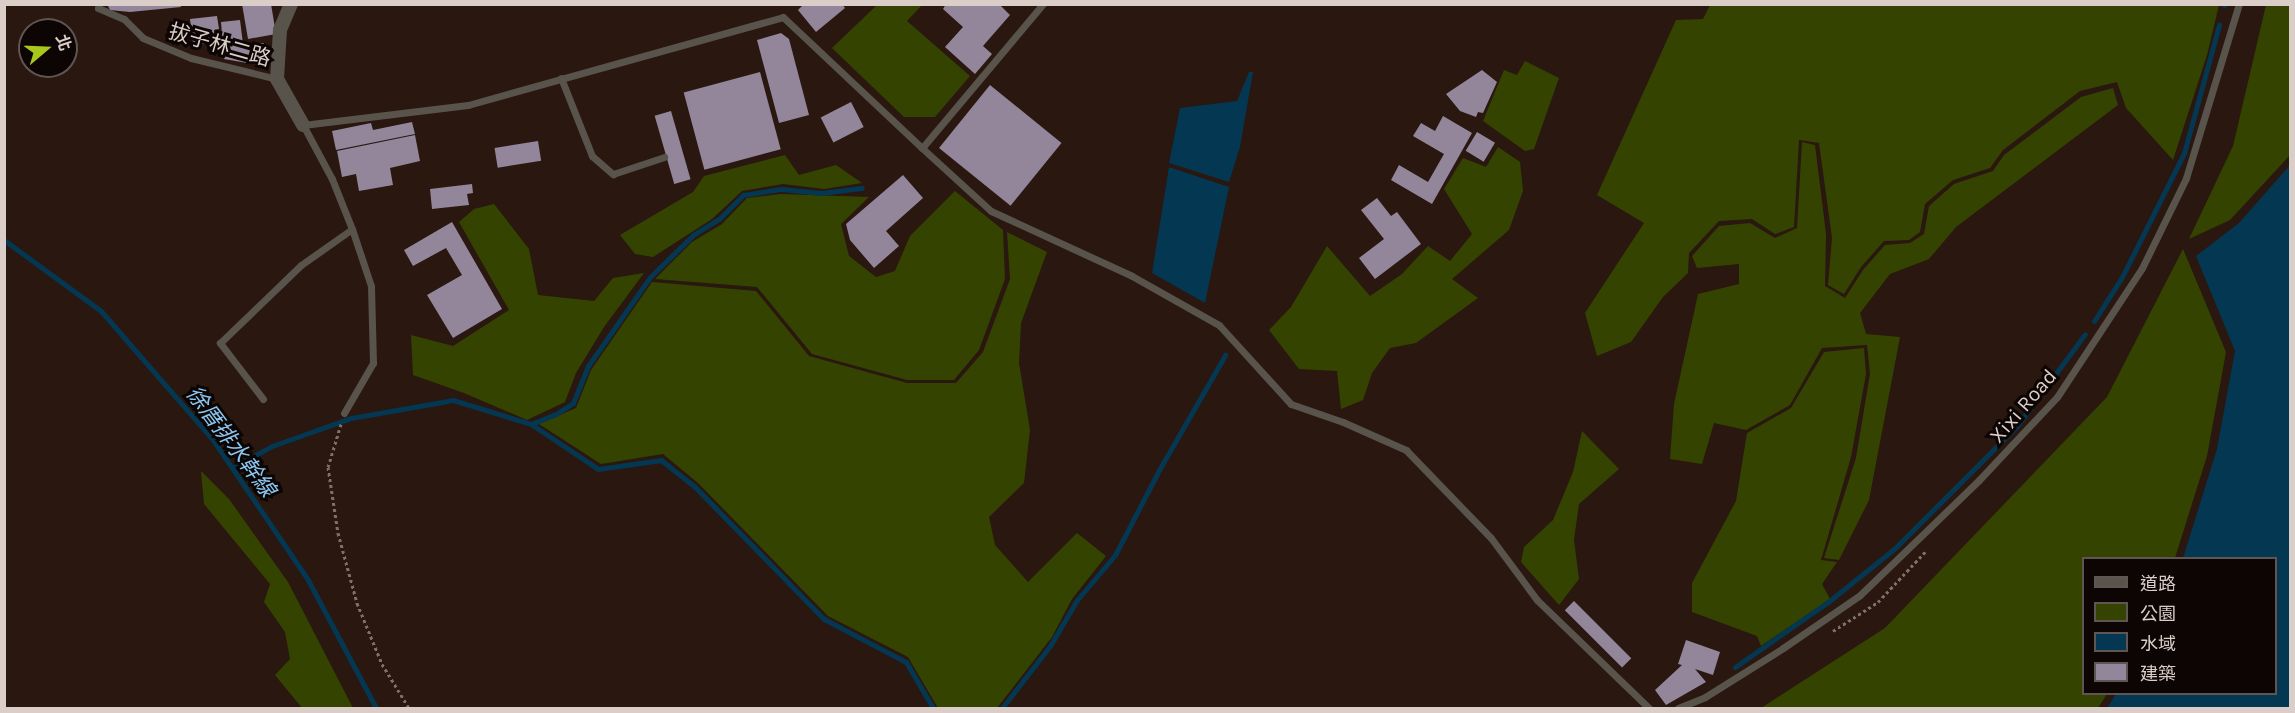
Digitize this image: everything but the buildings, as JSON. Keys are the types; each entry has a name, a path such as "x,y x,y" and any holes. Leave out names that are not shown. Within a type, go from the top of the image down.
{"street":[{"path":"291,4 280,30 277,79 303,125"}],"lane":[{"name":"拔子林二路","path":"99,4 98,8 124,19 143,38 191,58 277,79"},
{"path":"922,148 1043,4"},
{"name":"Xixi Road","path":"1678,708 1705,697 1783,648 1860,595 1978,480 2057,397 2142,268 2186,177 2239,4"},
{"path":"344,413 373,363 371,286 332,178 303,125 468,105 783,17 991,211 1132,276 1219,325 1292,404 1343,422 1406,450 1491,538 1537,600 1649,708"},
{"path":"561,78 592,156 612,174 664,157"},
{"path":"263,399 220,343 301,265 352,229"}],"path":[{"path":"344,413 328,467 338,533 357,603 382,664 409,708"}],"green space":[{"path":"2219,4 2207,55 2173,160 2126,108 2117,82 2080,91 2003,150 1990,168 1953,180 1925,204 1920,232 1909,240 1884,241 1861,267 1844,294 1828,285 1832,238 1819,143 1799,140 1794,227 1775,234 1752,219 1719,221 1689,253 1688,273 1663,297 1631,342 1597,356 1585,313 1644,223 1597,195 1676,20 1703,19 1710,5"},
{"path":"877,5 922,5 907,21 970,76 935,117 904,117 832,48"},
{"path":"2266,5 2290,5 2290,155 2230,220 2189,239 2233,146"},
{"path":"1525,61 1559,78 1534,149 1525,151 1483,121 1504,70 1517,75"},
{"path":"2113,88 2118,105 1956,227 1929,259 1890,274 1860,313 1866,334 1900,337 1869,500 1839,560 1824,558 1856,458 1870,374 1867,345 1822,348 1790,405 1746,430 1714,423 1702,464 1670,459 1674,404 1698,294 1739,284 1739,264 1697,268 1692,256 1719,226 1750,223 1775,238 1797,228 1802,142 1815,145 1826,234 1825,286 1845,298 1863,270 1885,245 1910,243 1924,234 1929,206 1954,184 1993,171 2004,155 2081,97"},
{"path":"1498,147 1520,162 1523,191 1509,230 1452,279 1478,298 1416,343 1390,348 1372,373 1363,400 1341,409 1337,371 1299,369 1269,330 1291,307 1327,246 1370,296 1402,274 1428,246 1450,261 1472,234 1444,189 1463,158 1486,167"},
{"path":"785,155 799,175 836,165 862,183 824,189 783,184 742,191 712,219 653,257 635,254 620,235 693,192 704,176"},
{"path":"955,191 1003,230 1005,279 979,350 954,380 907,380 812,354 757,287 655,279 692,242 722,224 747,198 780,194 869,197 841,224 849,256 876,277 895,271 910,236"},
{"path":"494,204 529,249 538,295 594,301 613,278 644,273 604,327 576,373 565,402 527,420 464,393 413,375 411,335 453,346 509,310 459,222 474,209"},
{"path":"1007,232 1047,252 1021,323 1019,363 1030,430 1024,483 989,517 995,545 1028,582 1077,533 1106,556 1072,599 1052,637 997,708 938,708 908,657 828,616 698,483 663,454 601,464 539,424 576,408 591,370 652,282 756,291 809,356 907,383 956,383 983,352 1010,279"},
{"path":"2183,249 2226,352 2207,456 2175,557 2082,557 2082,695 2106,695 2098,708 1761,708 1885,628 2107,397"},
{"path":"1864,348 1866,374 1851,457 1821,560 1837,562 1822,584 1830,599 1761,646 1757,636 1692,612 1692,583 1736,501 1747,433 1791,408 1824,352"},
{"path":"1582,431 1619,469 1579,504 1574,540 1579,579 1559,605 1521,562 1524,547 1553,520 1573,472"},
{"path":"201,471 229,499 288,582 353,708 302,708 275,675 290,659 285,632 264,602 270,584 204,504"}],"water":[{"path":"1249,72 1253,72 1240,147 1229,182 1169,163 1180,108 1237,101"},
{"path":"2290,165 2290,708 2107,708 2115,695 2277,695 2277,557 2183,557 2217,449 2235,351 2196,256 2239,223"},
{"path":"1169,167 1229,187 1205,303 1152,273"}],"waterway":[{"path":"2094,321 2122,277 2184,153 2219,25"},
{"path":"531,424 556,414 573,403 588,366 650,277 693,235 719,219 743,195 781,189 821,193 862,188"},
{"name":"徐厝排水幹線","path":"4,240 101,311 213,440 308,580 376,708"},
{"path":"1735,667 1828,602 1894,549 2017,426 2085,334"},
{"path":"1002,708 1050,646 1077,600 1115,555 1159,470 1225,355"},
{"path":"232,468 272,446 351,418 453,400 531,424 598,469 661,460 695,487 824,619 906,662 933,708"}]}
